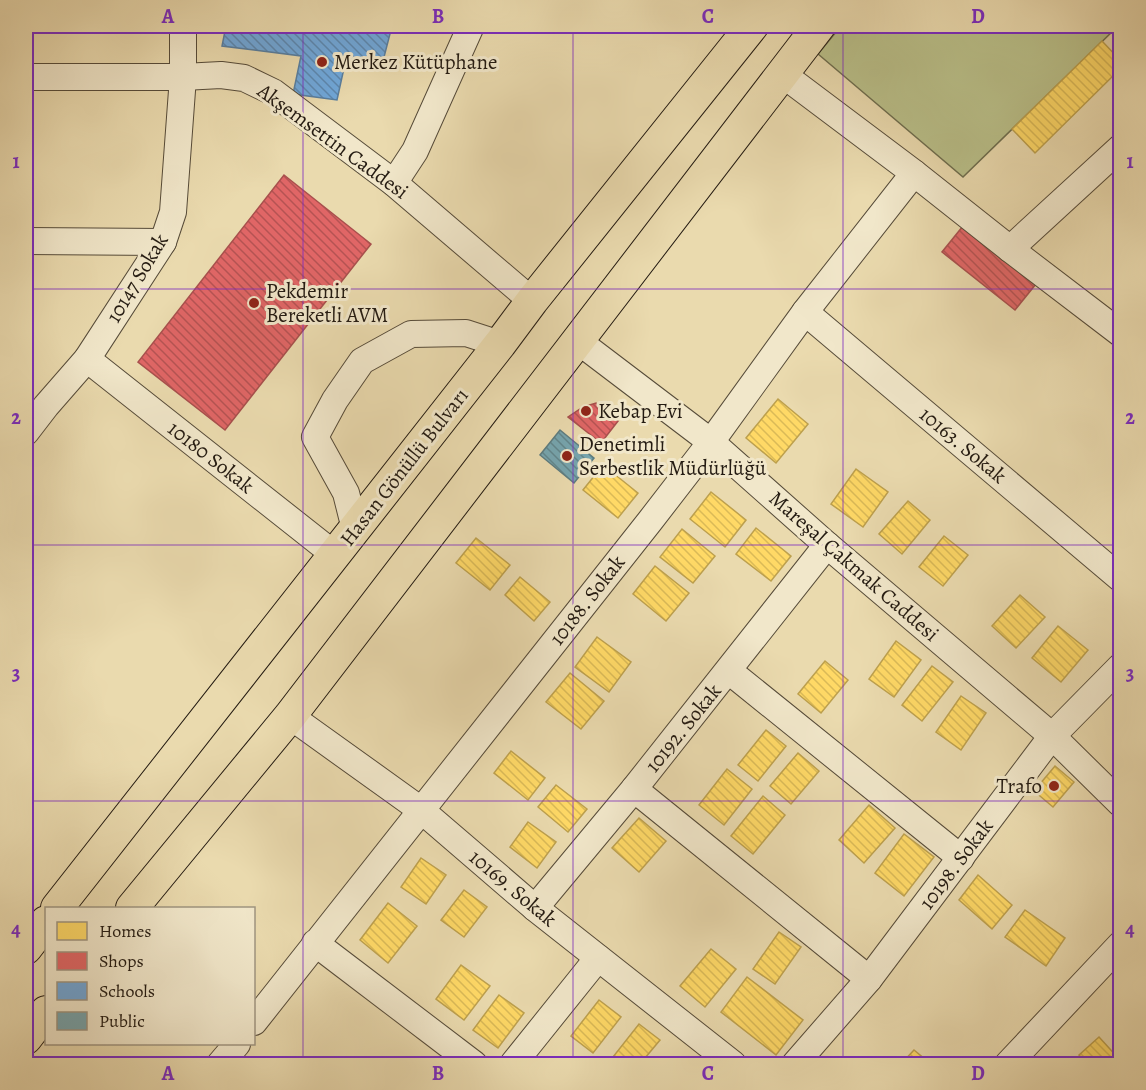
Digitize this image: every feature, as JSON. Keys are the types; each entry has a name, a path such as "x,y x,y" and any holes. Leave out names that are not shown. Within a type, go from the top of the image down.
{"main road":[{"name":"Hasan Gönüllü Bulvarı","path":"59,907 532,301 752,26"},
{"path":"134,907 290,716 819,26"},
{"path":"26,948 45,923"},
{"path":"26,1038 45,1013"}],"street":[{"name":"10147 Sokak","path":"26,432 36,405 87,359 163,242 173,212 183,77 183,26"},
{"path":"394,183 415,151 471,26"},
{"path":"781,73 1120,333"},
{"name":"Akşemsettin Caddesi","path":"26,78 221,75 244,78 273,92 394,183 532,301"},
{"path":"1010,249 1120,148"},
{"name":"10188. Sokak","path":"255,1021 650,521 805,312 914,173"},
{"path":"26,241 163,242"},
{"name":"10163. Sokak","path":"805,312 1120,578"},
{"path":"355,529 346,493 315,438 335,400 362,361 411,334 466,333 500,344"},
{"name":"Mareşal Çakmak Caddesi","path":"578,341 711,441 826,545 1052,736 1120,802"},
{"name":"10180 Sokak","path":"87,359 335,555"},
{"name":"10192. Sokak","path":"535,908 729,671 826,545"},
{"name":"10198. Sokak","path":"795,1065 869,979 1052,736 1120,667"},
{"path":"729,671 961,858"},
{"name":"10169. Sokak","path":"290,716 421,810 535,908 733,1065"},
{"path":"634,789 869,979"},
{"path":"315,943 474,1065"},
{"path":"1008,1065 1120,945"},
{"path":"513,1065 598,957"}],"green space":[{"path":"841,26 1118,26 963,177 818,54"}],"building: Homes":[{"path":"1102,41 1120,60 1120,69 1035,153 1012,129"},
{"path":"778,399 808,424 776,463 746,438"},
{"path":"603,465 638,493 618,518 583,490"},
{"path":"856,469 888,492 863,527 831,504"},
{"path":"711,492 746,520 725,547 690,519"},
{"path":"908,501 930,520 902,554 879,534"},
{"path":"756,528 791,556 771,581 736,554"},
{"path":"682,529 715,556 693,583 660,557"},
{"path":"944,536 968,555 943,586 919,567"},
{"path":"476,538 510,565 490,590 456,563"},
{"path":"655,566 689,593 666,621 633,594"},
{"path":"520,577 550,602 534,621 505,595"},
{"path":"1020,595 1045,617 1016,648 992,626"},
{"path":"1058,626 1088,650 1061,682 1032,658"},
{"path":"597,637 631,662 609,692 575,667"},
{"path":"896,641 921,660 894,697 869,679"},
{"path":"825,661 848,680 821,713 798,694"},
{"path":"932,666 953,682 922,721 902,705"},
{"path":"570,673 604,701 581,729 546,702"},
{"path":"961,696 986,713 961,750 936,732"},
{"path":"766,730 786,746 758,781 738,765"},
{"path":"511,751 545,778 528,800 494,773"},
{"path":"798,753 819,771 791,804 770,786"},
{"name":"Trafo","path":"1055,766 1074,782 1053,807 1034,791"},
{"path":"727,769 752,789 724,825 699,805"},
{"path":"556,785 587,809 568,832 538,807"},
{"path":"763,796 785,815 753,854 731,836"},
{"path":"869,805 895,828 864,863 839,840"},
{"path":"639,818 666,841 639,872 612,848"},
{"path":"528,822 556,842 537,868 510,847"},
{"path":"904,834 934,857 904,896 875,873"},
{"path":"421,858 446,875 426,904 401,887"},
{"path":"978,875 1012,905 992,929 959,900"},
{"path":"464,890 487,907 464,937 441,920"},
{"path":"388,903 417,926 388,963 360,940"},
{"path":"1025,910 1065,938 1046,966 1005,937"},
{"path":"779,932 801,947 775,984 753,969"},
{"path":"711,949 736,969 705,1007 680,986"},
{"path":"461,965 490,986 464,1020 436,999"},
{"path":"747,977 803,1020 776,1055 721,1012"},
{"path":"499,995 524,1013 498,1048 473,1030"},
{"path":"599,1000 621,1017 593,1053 571,1036"},
{"path":"639,1024 660,1040 640,1064 612,1064 609,1062"},
{"path":"1099,1037 1120,1060 1120,1064 1087,1064 1079,1055"},
{"path":"914,1050 931,1064 901,1064"},
{"path":"836,1058 843,1064 830,1064"}],"building: Shops":[{"name":"Pekdemir Bereketli AVM","path":"284,175 371,244 225,430 138,362"},
{"path":"967,221 1040,279 1015,310 942,252"},
{"path":"596,403 618,421 601,443 568,417 583,407"}],"building: Schools":[{"name":"Merkez Kütüphane","path":"226,26 392,26 382,65 346,59 337,100 293,94 301,56 222,46"}],"building: Public":[{"name":"Denetimli Serbestlik Müdürlüğü","path":"560,430 594,458 574,483 540,455"}],"place":[{"name":"Merkez Kütüphane","path":"322,62"},
{"name":"Pekdemir Bereketli AVM","path":"254,303"},
{"name":"Kebap Evi","path":"586,411"},
{"name":"Denetimli Serbestlik Müdürlüğü","path":"567,456"},
{"name":"Trafo","path":"1054,786"}]}
